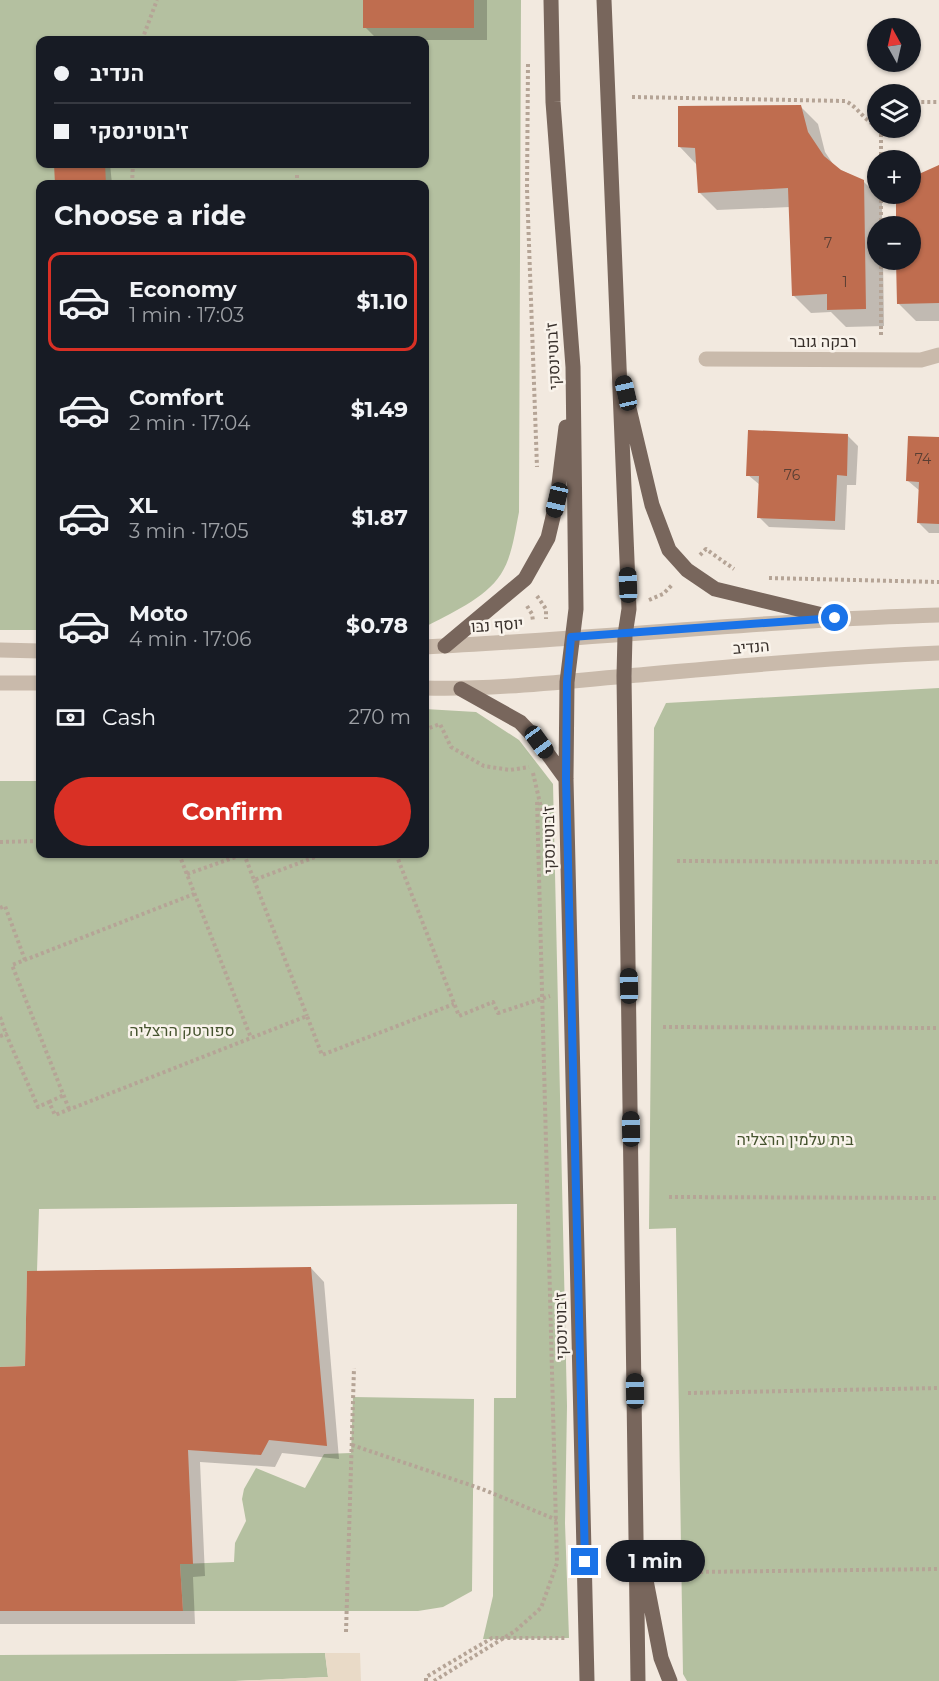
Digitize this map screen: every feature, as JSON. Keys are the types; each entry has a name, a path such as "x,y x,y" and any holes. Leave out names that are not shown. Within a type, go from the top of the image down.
{"main road":[{"name":"ז'בוטינסקי","path":"551,0 553,102 573,367 576,609 567,682 566,779 587,1681"},
{"path":"604,0 629,609 625,635 624,676 638,1681"},
{"path":"445,646 525,579 548,538 557,500 573,367"},
{"path":"620,370 652,504 669,550 687,570 715,589 835,618"},
{"path":"460,689 520,722 539,742 566,779"},
{"path":"637,1534 661,1658 670,1681"}],"street":[{"name":"רבקה גובר","path":"706,359 921,360 939,355"},
{"name":"הנדיב","path":"571,637 625,635 835,618 939,615"},
{"name":"יוסף נבו","path":"429,647 571,637"},
{"path":"0,650 36,651"},
{"name":"הנדיב","path":"567,682 835,657 939,653"},
{"path":"429,688 460,689 567,682"},
{"path":"0,683 36,683"}],"path":[{"path":"144,36 157,0"},
{"path":"528,59 527,189 537,457"},
{"path":"632,96 845,101 853,104 867,120"},
{"path":"921,102 939,102"},
{"path":"297,174 297,180"},
{"path":"881,270 881,359"},
{"path":"706,549 735,570"},
{"path":"767,578 939,582"},
{"path":"515,588 532,614 533,640"},
{"path":"429,728 440,724 452,747 484,766 510,770 532,766"},
{"path":"434,1681 502,1638 541,1608 557,1563 537,790 539,742"},
{"path":"0,842 36,841"},
{"path":"181,858 251,1038"},
{"path":"187,874 233,858"},
{"path":"246,858 322,1055 454,1004"},
{"path":"254,880 312,858"},
{"path":"398,858 459,1016 493,1002 498,1013 553,995"},
{"path":"677,861 939,862"},
{"path":"69,1109 12,965 194,894"},
{"path":"0,908 5,906 25,960"},
{"path":"49,1102 55,1115 307,1016"},
{"path":"0,1017 38,1107 64,1095"},
{"path":"663,1027 939,1028"},
{"path":"0,1036 6,1034"},
{"path":"669,1197 939,1197"},
{"path":"346,1632 354,1368"},
{"path":"688,1393 939,1388"},
{"path":"352,1445 482,1489 565,1523"},
{"path":"694,1572 939,1569"},
{"path":"426,1681 426,1677 492,1638 569,1638"}],"green space":[{"path":"0,0 521,0 519,512 513,544 501,574 486,591 466,605 429,625 429,180 36,180 36,630 0,630"},
{"name":"בית עלמין הרצליה","path":"939,688 939,1681 687,1681 683,1674 676,1228 649,1229 654,728 666,703"},
{"name":"ספורטק הרצליה","path":"429,709 476,712 519,740 553,784 567,1406 565,1523 569,1638 483,1639 493,1596 494,1398 516,1398 517,1204 39,1209 37,1271 27,1271 25,1366 0,1367 0,781 36,781 36,858 429,858"},
{"path":"353,1397 474,1399 472,1591 443,1607 418,1611 183,1611 180,1564 234,1562 235,1543 246,1521 242,1499 244,1489 256,1468 305,1488 324,1454 351,1453"},
{"path":"325,1653 328,1677 235,1681 0,1681 0,1655"}],"shaded area":[{"path":"325,1653 360,1653 361,1681 235,1681 328,1677"}],"building":[{"path":"363,0 474,0 474,28 363,28"},
{"path":"801,105 808,132 824,156 841,170 864,180 866,309 827,310 827,294 792,296 788,188 698,193 695,148 678,147 678,106"},
{"path":"939,165 939,303 897,304 896,270 921,270 921,216 896,216 896,204 921,204 921,173"},
{"path":"54,168 105,168 106,180 55,180"},
{"path":"748,430 848,434 847,476 837,475 835,521 757,518 759,476 746,476"},
{"path":"908,436 939,437 939,524 917,523 919,482 906,481"},
{"path":"311,1267 327,1446 269,1440 261,1455 188,1450 193,1564 180,1564 183,1611 0,1611 0,1367 25,1366 27,1271"}],"route":[{"path":"585,1562 566,779 567,682 571,637 625,635 835,618"}]}
